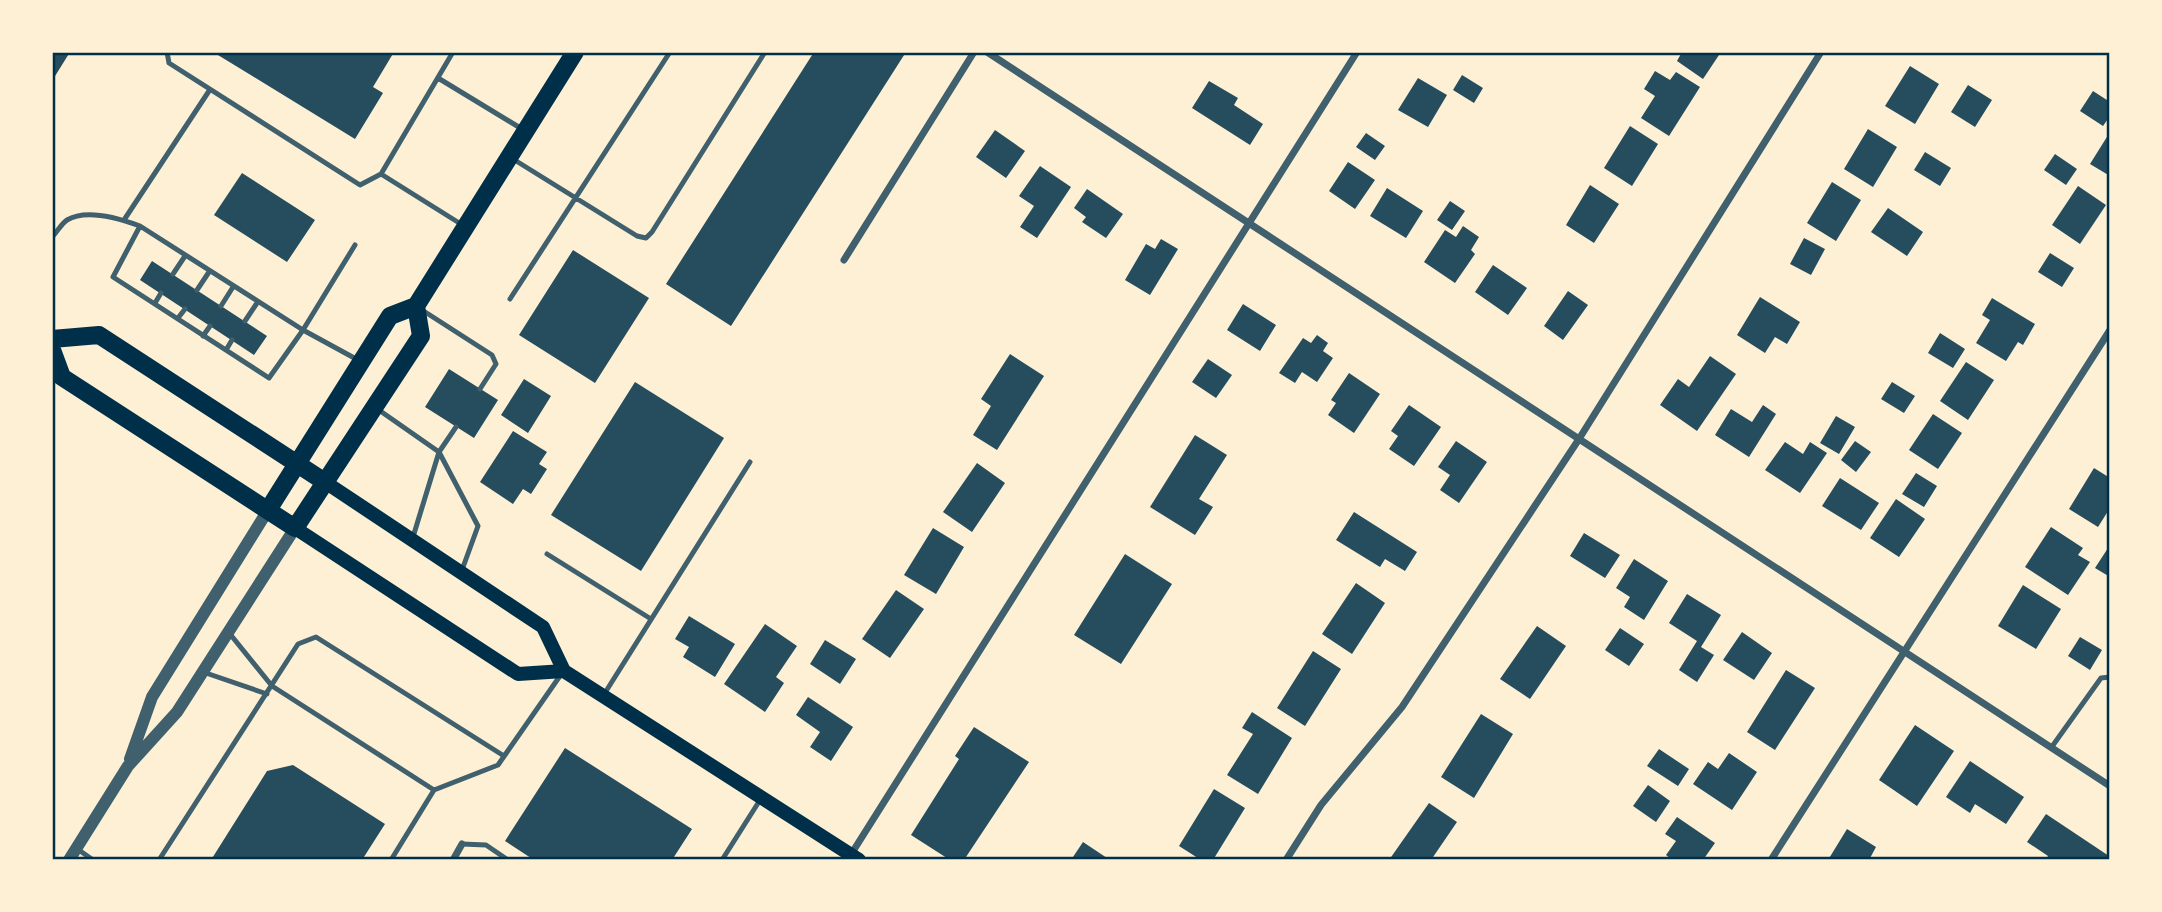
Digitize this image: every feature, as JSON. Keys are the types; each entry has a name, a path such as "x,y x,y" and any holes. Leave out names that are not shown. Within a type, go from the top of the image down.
{"main road":[{"path":"268,510 390,316 416,306 575,52"},
{"path":"295,528 421,336 416,306"},
{"path":"52,339 99,335 297,463 544,627 564,671 852,858"},
{"path":"52,350 62,377 518,674 564,671"}],"street":[{"path":"844,260 974,52"},
{"path":"987,52 2109,786"},
{"path":"852,858 1357,52"},
{"path":"1286,859 1321,805 1402,707 1579,439 1821,52"},
{"path":"1771,859 2109,330"},
{"path":"128,766 152,696 268,510"},
{"path":"72,854 128,766 177,712 295,528"},
{"path":"453,859 462,845"}],"lane":[{"path":"167,52 169,64 360,185 381,174 453,52"},
{"path":"510,299 670,52"},
{"path":"510,157 637,236 646,238 765,52"},
{"path":"438,78 526,132"},
{"path":"124,220 209,91"},
{"path":"381,174 466,228"},
{"path":"52,237 68,220 89,216 124,220 141,226 257,303 361,361"},
{"path":"141,226 113,277 269,378 303,330 355,245"},
{"path":"173,274 185,256"},
{"path":"197,290 209,272"},
{"path":"221,306 233,287"},
{"path":"155,303 161,293"},
{"path":"244,321 257,303"},
{"path":"416,306 492,355 496,364 480,389"},
{"path":"178,318 185,309"},
{"path":"203,336 210,326"},
{"path":"226,350 232,340"},
{"path":"374,407 439,452 478,526 461,573"},
{"path":"412,540 439,452 456,427"},
{"path":"603,696 750,462"},
{"path":"547,554 651,619"},
{"path":"228,632 272,686 434,790"},
{"path":"159,859 298,644 316,637 504,756"},
{"path":"391,859 434,790 498,765 564,671"},
{"path":"203,672 267,694"},
{"path":"2051,748 2102,678 2109,677"},
{"path":"722,859 762,798"},
{"path":"462,845 486,845 508,859"},
{"path":"72,854 93,859"}],"building":[{"path":"52,52 70,52 52,81"},
{"path":"213,52 394,52 373,87 383,93 355,139"},
{"path":"814,52 906,52 731,326 666,284"},
{"path":"1682,52 1721,52 1703,79 1677,61"},
{"path":"1910,66 1939,84 1915,124 1885,106"},
{"path":"1655,71 1670,80 1676,72 1700,87 1669,136 1641,118 1655,96 1644,89"},
{"path":"1462,75 1483,88 1474,103 1453,90"},
{"path":"1418,78 1447,95 1428,127 1398,110"},
{"path":"1209,81 1238,98 1234,105 1263,124 1250,145 1192,108"},
{"path":"1968,85 1992,100 1975,127 1951,112"},
{"path":"2093,91 2110,102 2110,116 2103,126 2080,111"},
{"path":"1630,126 1658,144 1632,186 1604,168"},
{"path":"1868,129 1897,147 1873,187 1844,169"},
{"path":"995,130 1025,151 1006,178 976,157"},
{"path":"2110,132 2110,176 2090,164"},
{"path":"1366,133 1385,146 1375,160 1356,147"},
{"path":"1925,152 1951,168 1940,186 1914,170"},
{"path":"2055,154 2077,169 2066,185 2044,170"},
{"path":"1348,162 1375,180 1355,209 1329,191"},
{"path":"1040,166 1071,187 1037,238 1020,227 1034,206 1019,196"},
{"path":"242,173 315,220 287,262 214,215"},
{"path":"1832,182 1861,200 1836,241 1807,223"},
{"path":"1590,185 1619,204 1594,243 1566,225"},
{"path":"2078,186 2106,205 2080,244 2052,225"},
{"path":"1387,188 1423,211 1406,238 1370,216"},
{"path":"1087,189 1123,214 1106,238 1082,222 1086,217 1074,208"},
{"path":"1450,201 1465,211 1452,230 1437,220"},
{"path":"1888,208 1923,232 1907,256 1871,232"},
{"path":"1463,226 1479,237 1471,250 1475,254 1455,283 1424,262 1445,230 1456,237"},
{"path":"1804,238 1825,249 1811,275 1790,264"},
{"path":"1161,239 1178,249 1150,295 1125,280 1146,244 1155,249"},
{"path":"573,250 649,298 595,383 519,335"},
{"path":"2050,253 2074,268 2062,287 2038,272"},
{"path":"152,261 267,336 254,355 140,280"},
{"path":"1493,265 1527,288 1508,315 1475,292"},
{"path":"1568,291 1588,305 1563,340 1544,326"},
{"path":"1760,297 1800,322 1787,344 1775,337 1765,353 1737,335"},
{"path":"1992,298 2035,324 2023,345 2018,342 2006,361 1976,343 1990,320 1982,315"},
{"path":"1243,304 1276,325 1260,351 1227,330"},
{"path":"1940,333 1965,349 1953,368 1928,353"},
{"path":"1317,335 1328,343 1323,351 1333,358 1317,382 1302,372 1295,383 1279,373 1303,338 1311,343"},
{"path":"1010,354 1044,376 997,450 973,435 991,406 981,399"},
{"path":"1710,356 1736,374 1697,431 1660,405 1678,379 1689,387"},
{"path":"1208,359 1232,375 1216,398 1192,382"},
{"path":"1966,362 1994,380 1968,420 1940,401"},
{"path":"449,369 498,400 474,438 425,407"},
{"path":"1349,373 1380,394 1354,433 1328,415 1336,403 1331,400"},
{"path":"524,379 551,396 528,433 501,415"},
{"path":"635,382 724,438 641,571 551,515"},
{"path":"1892,382 1915,396 1904,413 1881,399"},
{"path":"1409,405 1441,427 1414,466 1389,449 1398,436 1391,431"},
{"path":"1763,405 1776,414 1749,457 1715,435 1731,409 1752,422"},
{"path":"1933,414 1962,433 1938,469 1909,450"},
{"path":"1836,416 1855,427 1839,454 1820,443"},
{"path":"513,431 547,452 539,464 547,469 531,494 523,489 513,504 480,482"},
{"path":"1195,435 1227,455 1199,499 1213,507 1195,535 1150,507"},
{"path":"1456,441 1487,462 1459,503 1440,490 1450,475 1438,467"},
{"path":"1855,441 1871,452 1856,472 1841,460"},
{"path":"1785,442 1803,454 1810,442 1827,453 1800,493 1765,470"},
{"path":"977,463 1005,483 972,532 943,512"},
{"path":"2094,468 2110,478 2110,508 2098,527 2069,509"},
{"path":"1916,473 1937,486 1924,507 1902,494"},
{"path":"1840,478 1879,503 1861,530 1822,506"},
{"path":"1896,499 1925,519 1899,557 1870,538"},
{"path":"1354,512 1417,552 1405,571 1385,559 1380,567 1336,540"},
{"path":"2051,527 2083,548 2078,555 2090,562 2068,595 2025,567"},
{"path":"933,528 964,547 936,594 904,575"},
{"path":"1584,533 1620,555 1605,578 1570,556"},
{"path":"2108,548 2110,549 2110,577 2095,568"},
{"path":"1125,554 1172,584 1121,664 1074,635"},
{"path":"1634,559 1668,581 1644,620 1624,607 1630,597 1616,588"},
{"path":"1356,583 1385,603 1352,654 1322,634"},
{"path":"2023,585 2061,609 2036,649 1998,626"},
{"path":"896,590 924,609 890,658 862,639"},
{"path":"1687,594 1721,615 1701,647 1714,655 1697,682 1679,670 1697,641 1669,623"},
{"path":"689,616 735,644 715,677 683,657 689,647 675,639"},
{"path":"765,624 797,646 776,677 784,683 765,712 724,684"},
{"path":"1537,626 1566,646 1530,699 1500,679"},
{"path":"1620,628 1644,644 1629,666 1605,650"},
{"path":"1742,632 1772,653 1754,680 1723,660"},
{"path":"2080,637 2102,650 2090,670 2068,656"},
{"path":"825,640 856,659 840,684 810,664"},
{"path":"1313,651 1341,669 1305,726 1277,708"},
{"path":"1786,670 1815,688 1775,750 1747,732"},
{"path":"808,697 853,727 831,761 810,747 820,732 796,715"},
{"path":"1252,712 1292,738 1258,794 1227,775 1253,734 1242,728"},
{"path":"1481,714 1513,734 1474,798 1441,777"},
{"path":"1915,725 1954,751 1917,806 1879,780"},
{"path":"974,727 1029,762 964,860 950,860 911,835 959,759 955,756"},
{"path":"565,748 692,829 672,860 534,860 505,841"},
{"path":"1659,749 1689,769 1678,786 1647,766"},
{"path":"1729,753 1757,772 1732,810 1693,784 1708,762 1718,769"},
{"path":"1970,761 2024,797 2006,824 1975,804 1970,813 1946,797"},
{"path":"293,765 385,824 362,860 211,860 267,771"},
{"path":"1648,785 1670,801 1656,822 1633,806"},
{"path":"1214,789 1245,808 1213,860 1201,860 1179,846"},
{"path":"1429,803 1457,822 1431,860 1389,860"},
{"path":"2046,814 2109,856 2106,860 2046,860 2048,856 2027,842"},
{"path":"1677,817 1715,843 1703,860 1672,860 1666,855 1676,841 1665,834"},
{"path":"1847,829 1876,847 1869,860 1828,860"},
{"path":"1083,842 1110,860 1071,860"}]}
